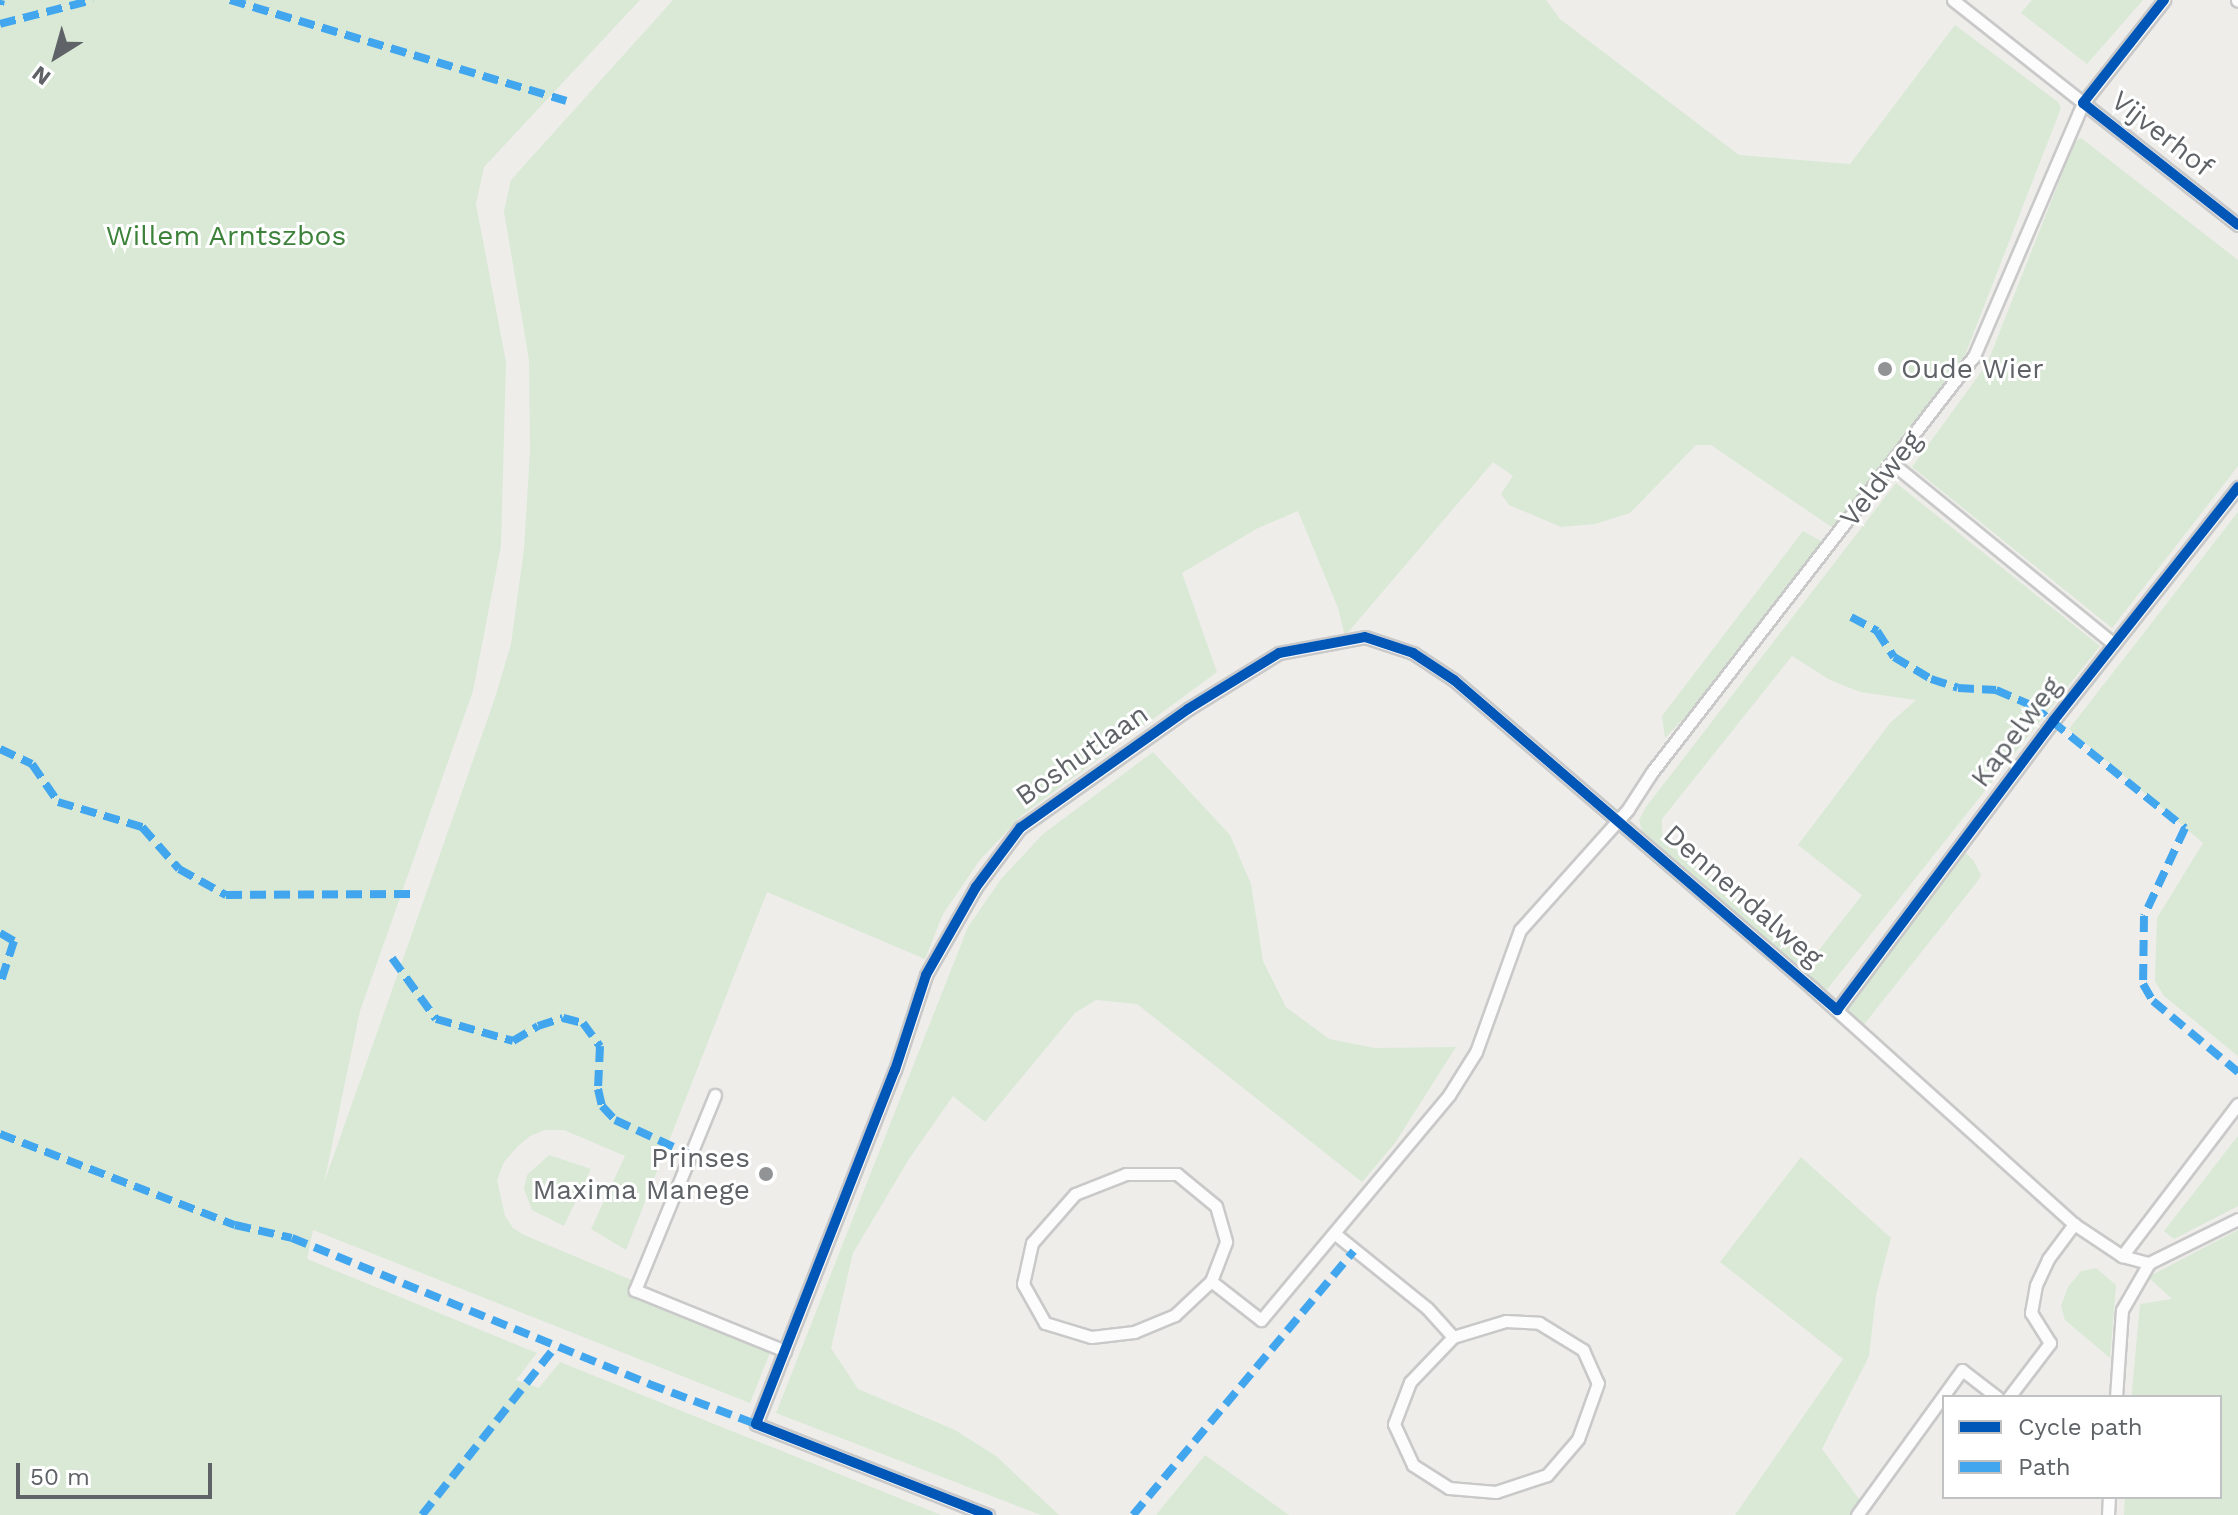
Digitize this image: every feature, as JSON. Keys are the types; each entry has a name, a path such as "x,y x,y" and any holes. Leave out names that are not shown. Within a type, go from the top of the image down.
{"lane":[{"path":"1953,0 2083,103"},
{"name":"Vijverhof","path":"2164,0 2083,103 2238,225"},
{"name":"Veldweg","path":"1211,1281 1261,1320 1449,1095 1476,1052 1520,930 1617,819 1974,356 2083,103"},
{"path":"1893,464 2114,644"},
{"name":"Kapelweg","path":"1837,1010 2114,644 2238,487"},
{"name":"Boshutlaan","path":"988,1515 756,1424 895,1070 926,975 976,887 1020,828 1188,709 1279,653 1365,637 1413,653 1454,680 1617,819"},
{"name":"Dennendalweg","path":"1617,819 1837,1010 2074,1224 2122,1256 2149,1263"},
{"path":"715,1095 635,1290 785,1351"},
{"path":"2122,1256 2238,1104"},
{"path":"1126,1174 1177,1174 1216,1206 1226,1242 1211,1281 1175,1315 1134,1332 1091,1337 1045,1323 1023,1284 1032,1243 1075,1194 1126,1174"},
{"path":"2116,1395 2122,1310 2149,1263 2238,1219"},
{"path":"2011,1395 2050,1343 2031,1313 2036,1285 2048,1259 2074,1224"},
{"path":"1334,1233 1427,1308 1453,1337"},
{"path":"1506,1321 1539,1323 1583,1350 1598,1383 1578,1439 1547,1475 1496,1492 1449,1488 1413,1465 1394,1424 1410,1382 1453,1337 1506,1321"},
{"path":"1944,1395 1962,1370 1994,1395"},
{"path":"1857,1515 1942,1398"}],"green space":[{"name":"Willem Arntszbos","path":"0,0 640,0 484,167 476,204 506,362 501,546 473,691 360,1011 324,1183 495,698 511,644 524,549 530,451 529,360 504,211 511,180 673,0 1546,0 1560,19 1739,155 1850,164 1955,25 2058,102 2061,108 1965,355 1833,528 1711,445 1696,445 1630,513 1595,524 1561,527 1509,505 1501,494 1513,476 1493,462 1345,636 1338,608 1298,511 1258,528 1182,573 1217,672 1021,816 979,861 943,914 925,959 767,892 626,1250 591,1229 625,1156 564,1130 545,1130 530,1136 517,1147 504,1162 497,1180 505,1216 513,1228 524,1235 775,1340 750,1403 313,1230 307,1259 537,1353 516,1380 539,1388 560,1362 941,1515 0,1515"},
{"path":"2032,0 2143,0 2087,64 2021,13"},
{"path":"2081,138 2238,260 2238,466 2112,628 1912,467 1987,364 2075,141"},
{"path":"1896,483 2100,646 1821,997 1657,863 1647,850 1639,820","holes":["1792,656 1830,680 1860,692 1916,700 1890,723 1798,845 1862,895 1812,959 1672,846 1662,834 1662,819"]},
{"path":"2238,512 2238,1056 2164,996 2155,981 2157,918 2203,843 2069,729"},
{"path":"1803,531 1823,542 1689,713 1665,738 1662,716"},
{"path":"1153,752 1230,835 1251,884 1263,961 1286,1007 1329,1039 1375,1048 1456,1047 1395,1143 1362,1182 1137,1004 1096,1000 1075,1013 985,1122 953,1096 909,1159 853,1253 831,1348 858,1389 955,1430 996,1456 1059,1515 1041,1515 776,1413 968,927 1001,879 1043,834"},
{"path":"1964,851 1981,875 1977,882 1862,1027 1840,1009"},
{"path":"2238,1136 2238,1206 2174,1239 2164,1231"},
{"path":"549,1155 591,1169 564,1226 532,1210 524,1189 527,1175"},
{"path":"1801,1157 1891,1238 1876,1295 1869,1356 1822,1449 1865,1507 1862,1515 1735,1515 1843,1359 1720,1262"},
{"path":"2238,1230 2238,1515 2124,1515 2125,1499 2222,1499 2222,1395 2132,1395 2140,1304 2172,1299 2148,1277"},
{"path":"2096,1268 2116,1285 2110,1358 2065,1320 2061,1306 2068,1287 2081,1271"},
{"path":"1205,1455 1289,1515 1156,1515"}],"marked path":[{"path":"0,5 1,0"},
{"path":"0,24 93,0"},
{"path":"230,0 566,101"},
{"path":"1851,617 1877,631 1894,657 1931,679 1958,688 1996,690 2033,706 2185,828 2144,916 2143,984 2153,1001 2238,1072"},
{"path":"0,749 32,764 58,802 142,827 179,869 226,895 414,894"},
{"path":"0,933 14,941 0,984"},
{"path":"392,958 436,1019 513,1041 538,1026 563,1018 583,1023 600,1046 598,1089 602,1106 615,1120 691,1155"},
{"path":"0,1134 235,1225 292,1238 649,1384 756,1424"},
{"path":"1133,1515 1354,1251"},
{"path":"422,1515 556,1346"}],"cycle path":[{"path":"2164,0 2083,103 2238,225"},
{"path":"988,1515 756,1424 895,1070 926,975 976,887 1020,828 1188,709 1279,653 1365,637 1413,653 1454,680 1837,1010 2054,720 2238,487"}],"place":[{"name":"Oude Wier","path":"1885,369"},
{"name":"Prinses Maxima Manege","path":"766,1174"}]}
